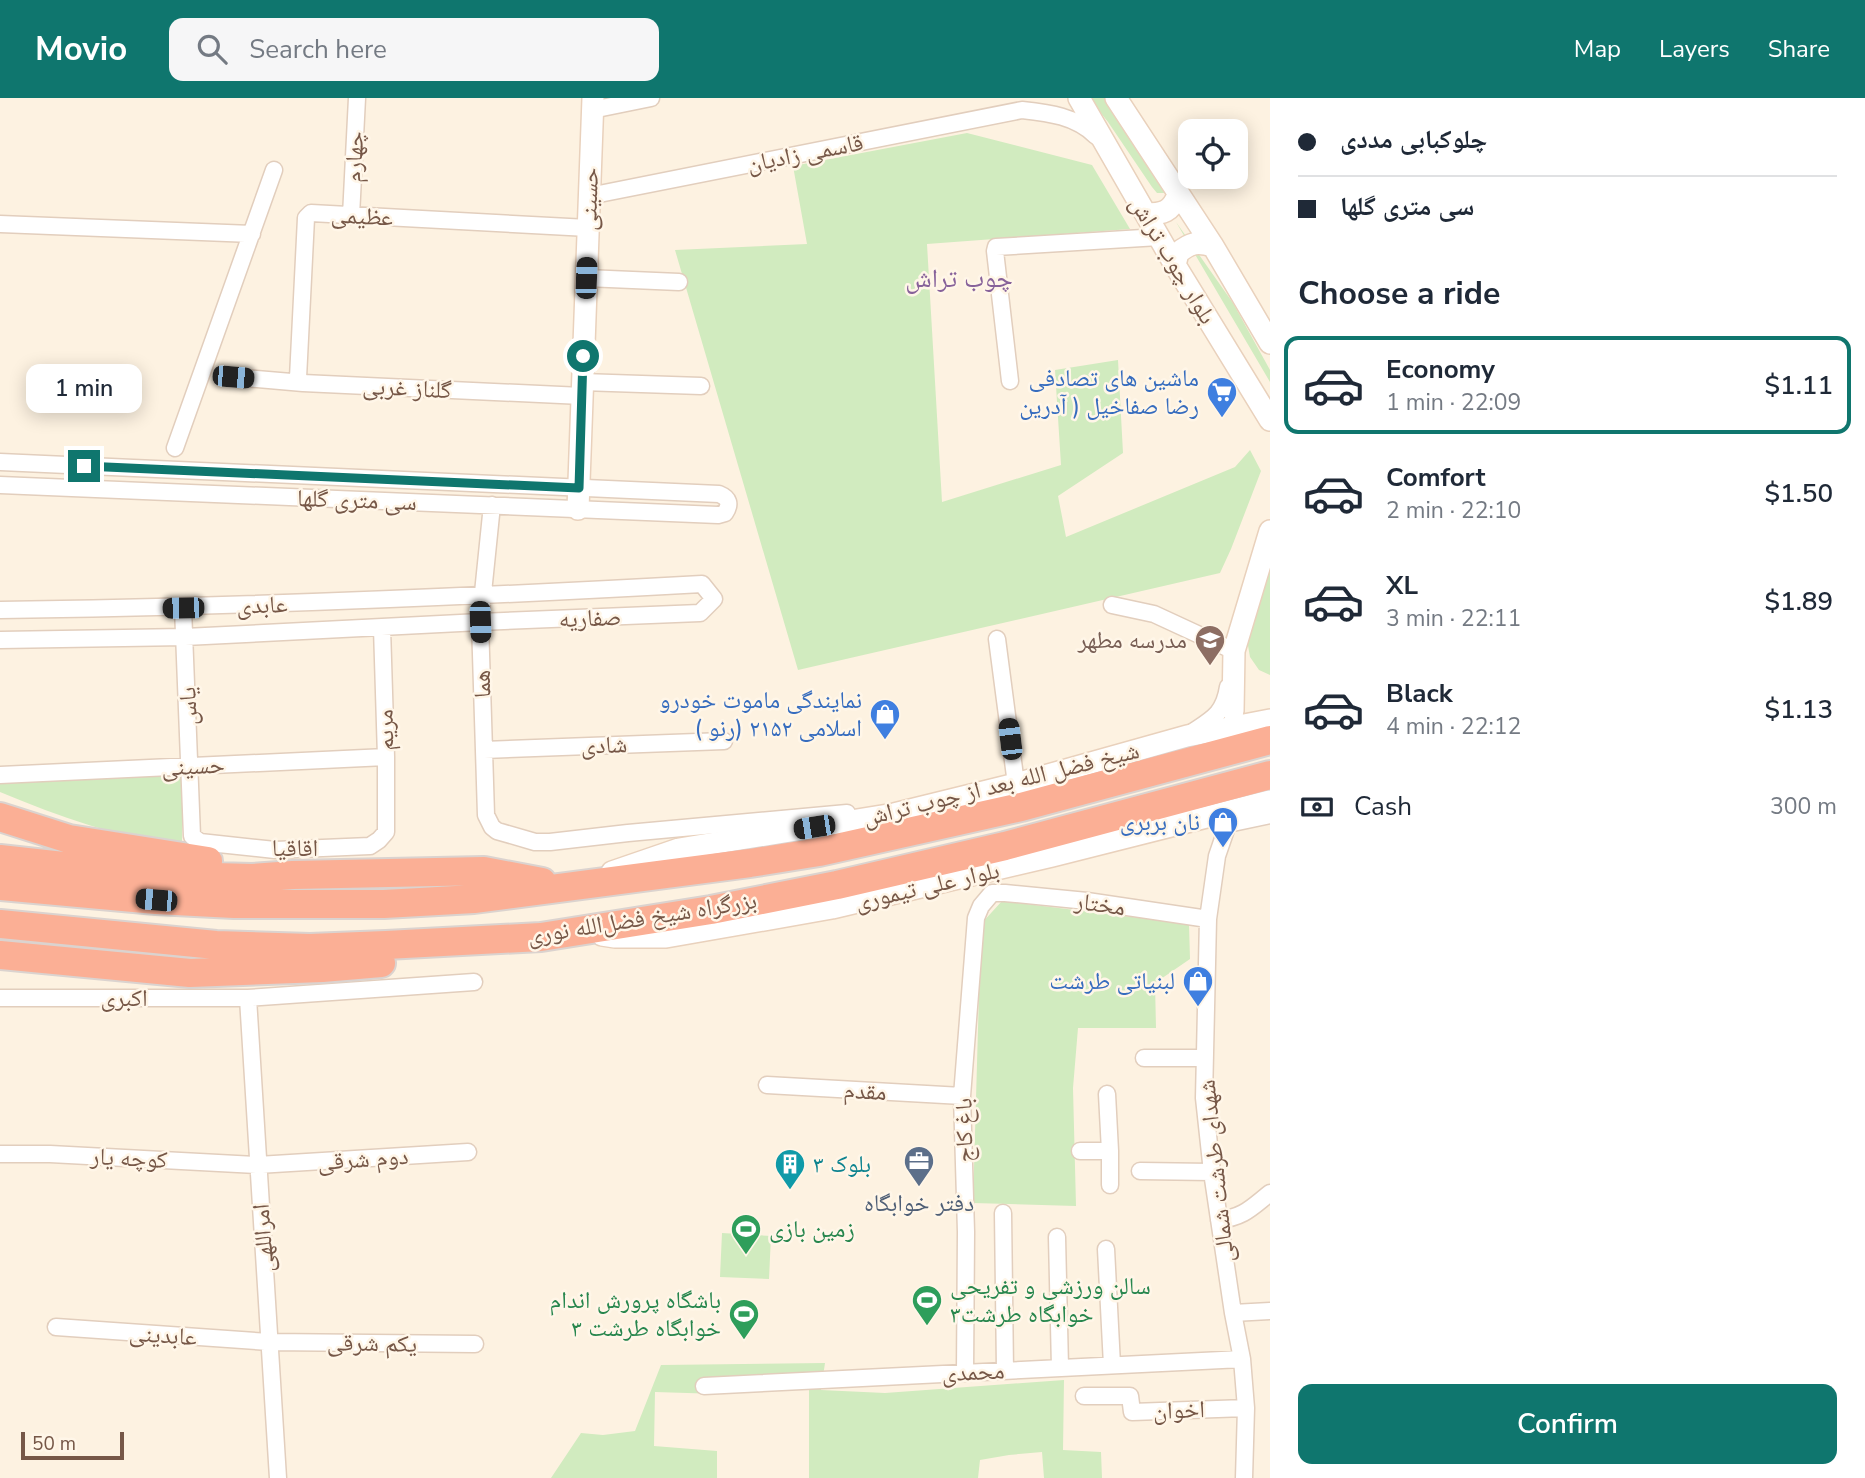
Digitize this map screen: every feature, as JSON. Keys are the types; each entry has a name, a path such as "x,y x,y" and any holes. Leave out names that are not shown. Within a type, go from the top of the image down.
{"highway":[{"name":"بزرگراه شیخ فضل‌الله نوری","path":"0,886 156,900 274,904 384,904 474,899 819,852 1021,807 1270,740"},
{"name":"بزرگراه شیخ فضل‌الله نوری","path":"0,924 216,944 310,947 386,946 541,937 711,910 837,885 1005,846 1270,775"},
{"path":"0,799 73,829 150,851"},
{"path":"0,817 69,839 293,875"},
{"path":"0,859 108,871 252,878 484,871 569,887"},
{"path":"0,974 106,977 322,968 463,953 541,937"},
{"path":"0,955 190,973"}],"main road":[{"name":"بلوار چوب‌ تراش","path":"1079,98 1175,265 1270,420"},
{"name":"بلوار چوب‌ تراش","path":"1115,98 1213,246 1270,343"},
{"name":"حسینی","path":"578,498 592,104"},
{"path":"1146,214 1169,210 1178,195"},
{"path":"1175,265 1178,253 1191,244 1199,242 1213,246"},
{"path":"1233,711 1234,650 1270,531"},
{"name":"شیخ فضل الله بعد از چوب تراش","path":"569,887 679,849 894,814 1016,785 1186,736 1270,720"},
{"name":"بلوار علی تیموری","path":"579,931 615,937 666,937 832,908 1270,801"}],"street":[{"name":"چهارم","path":"351,216 357,98"},
{"path":"592,104 651,98"},
{"name":"قاسمی زادیان","path":"589,196 1026,104 1086,126 1106,146"},
{"path":"175,448 274,170"},
{"name":"عظیمی","path":"303,383 298,378 306,218 311,213 588,228"},
{"path":"0,224 251,234"},
{"path":"1010,381 996,247 1159,237"},
{"path":"586,278 680,282"},
{"name":"گلناز غربی","path":"233,377 303,383 582,389 701,386"},
{"name":"سی متری گلها","path":"0,462 578,498 718,515 724,513 729,505 725,496 719,494 578,498 492,505 0,485"},
{"name":"هما","path":"492,505 480,622 486,815 492,827 502,833 535,842 550,842 837,813 894,814"},
{"name":"صفاریه","path":"480,622 700,613 714,599 702,584 482,597"},
{"name":"عابدی","path":"0,610 183,608 482,597"},
{"path":"1112,605 1154,614 1234,650 1225,703 1213,718 1186,736"},
{"name":"یاس","path":"183,608 192,836 200,842"},
{"name":"عابدی","path":"0,640 185,637 480,622"},
{"name":"مریم","path":"382,628 386,832"},
{"path":"998,639 1016,785"},
{"name":"شادی","path":"484,750 724,741"},
{"name":"حسینی","path":"0,775 386,757"},
{"name":"شهدای طرشت شمالی","path":"1244,1478 1245,1408 1242,1359 1212,1172 1204,1098 1208,919 1217,856 1229,822 1270,815"},
{"name":"اقاقیا","path":"200,842 275,850 370,846 386,832"},
{"name":"مختار","path":"992,892 1087,901 1208,919"},
{"name":"باغ کاج","path":"965,1373 966,1232 962,1096 976,918 992,892"},
{"name":"اکبری","path":"0,998 248,998 474,982"},
{"name":"امراللهی","path":"248,998 278,1478"},
{"path":"1144,1058 1205,1058"},
{"name":"مقدم","path":"767,1085 962,1096"},
{"path":"1107,1094 1111,1185"},
{"path":"1080,1152 1110,1151"},
{"name":"دوم شرقی","path":"258,1165 468,1152"},
{"name":"کوچه یار","path":"0,1154 50,1154 258,1165"},
{"path":"1140,1171 1212,1172"},
{"path":"1219,1220 1243,1214 1270,1193"},
{"path":"1003,1213 1005,1371"},
{"path":"1057,1237 1060,1368"},
{"path":"1106,1249 1112,1365"},
{"path":"1233,1313 1270,1311"},
{"name":"عابدینی","path":"56,1327 270,1342"},
{"name":"یکم شرقی","path":"270,1342 475,1344"},
{"name":"محمدی","path":"704,1386 1242,1359"},
{"name":"اخوان","path":"1084,1396 1130,1396 1132,1412 1245,1408"}],"green space":[{"path":"1089,98 1105,98 1118,114 1165,187 1164,193 1157,193 1152,187"},
{"path":"967,133 1092,165 1130,229 927,244 942,502 1061,465 1055,370 1118,360 1123,453 1058,496 1066,537 1235,467 1250,450 1261,471 1220,573 798,670 675,250 807,244 793,166"},
{"path":"1176,222 1233,303 1270,370 1270,382"},
{"path":"1270,561 1270,675 1259,670 1250,657 1247,640"},
{"path":"182,775 182,850 90,825 0,792 0,783"},
{"path":"1002,901 1189,924 1190,959 1155,983 1156,1028 1078,1028 1073,1088 1076,1206 973,1203 981,924"},
{"name":"زمین بازی","path":"722,1233 771,1236 769,1279 720,1277"},
{"path":"825,1363 821,1390 885,1393 1064,1380 1063,1450 1101,1452 1102,1478 1044,1478 1042,1452 980,1460 978,1478 809,1478 809,1387 721,1380 719,1394 655,1392 654,1446 717,1451 717,1478 551,1478 581,1433 603,1435 635,1431 661,1365"}],"place":[{"name":"ماشین های تصادفی رضا صفاخیل ( آدرین","path":"1222,419"},
{"name":"مدرسه مطهر","path":"1210,667"},
{"name":"نمایندگی ماموت خودرو ( رنو) اسلامی ۲۱۵۲","path":"885,741"},
{"name":"نان بربری","path":"1223,849"},
{"name":"لبنیاتی طرشت","path":"1198,1008"},
{"name":"دفتر خوابگاه","path":"919,1188"},
{"name":"بلوک ۳","path":"790,1191"},
{"name":"زمین بازی","path":"746,1256"},
{"name":"سالن ورزشی و تفریحی خوابگاه طرشت۳","path":"927,1327"},
{"name":"باشگاه پرورش اندام خوابگاه طرشت ۳","path":"744,1341"}],"district":[{"name":"چوب تراش","path":"959,278"}],"route":[{"path":"84,466 579,488 583,356"}]}
